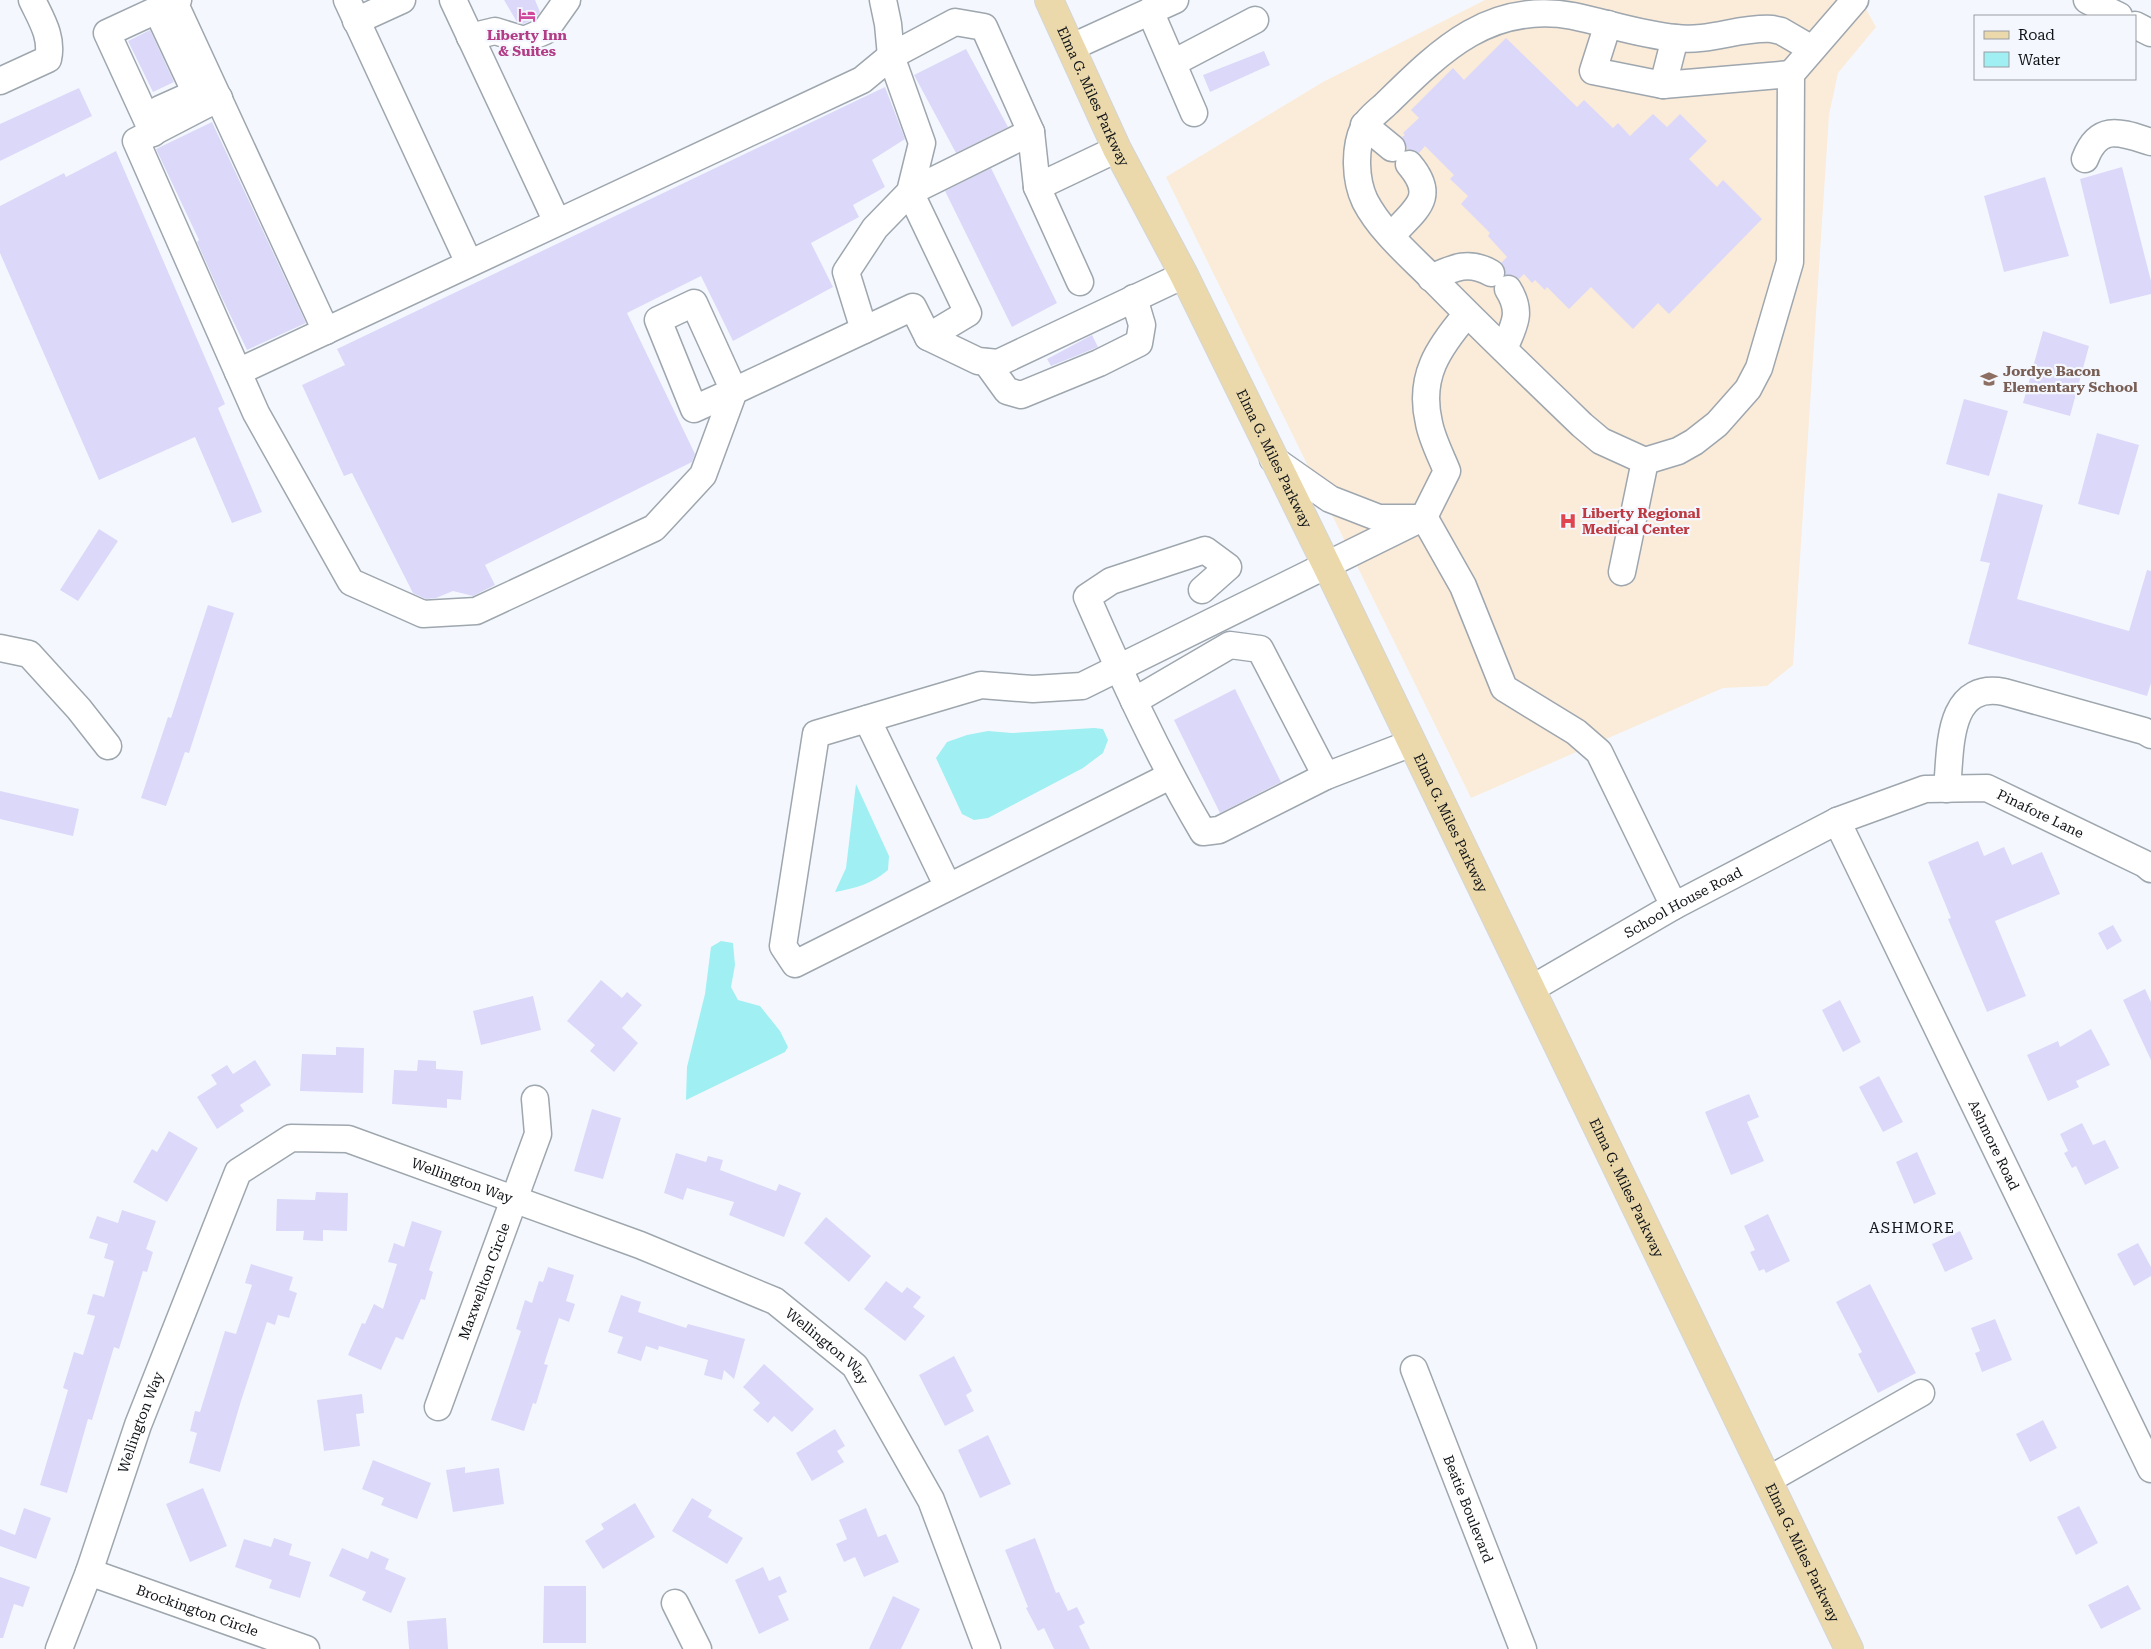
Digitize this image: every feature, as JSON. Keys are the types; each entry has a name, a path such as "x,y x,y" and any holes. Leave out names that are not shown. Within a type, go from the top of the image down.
{"main road":[{"name":"Elma G. Miles Parkway","path":"1049,0 1117,149 1184,275 1327,566 1849,1649"}],"street":[{"path":"0,81 48,59 50,48 47,33 32,0"},
{"path":"453,0 558,222"},
{"path":"470,37 495,31 524,40 546,31 567,0"},
{"path":"883,0 888,24 891,56 922,143 910,192 968,313 928,337"},
{"path":"1072,47 1175,0"},
{"path":"1812,49 1781,31 1772,29 1704,38 1674,38 1570,16 1542,14 1515,17 1488,24 1464,35 1443,50 1364,125 1358,166 1361,191 1366,203 1391,236 1431,278 1601,441 1645,461 1678,451 1717,424 1748,390 1759,368 1790,262 1791,74 1855,0"},
{"path":"2087,0 2117,15"},
{"path":"398,1 351,10 469,263"},
{"path":"169,4 219,98 326,331"},
{"path":"149,124 107,32 169,4"},
{"path":"169,4 192,90 149,124 136,142 256,413 351,582 423,614 476,610 654,528 703,475 734,391 913,307 928,337 978,361 998,363 1184,275"},
{"path":"1150,11 1194,114"},
{"path":"1173,63 1254,20"},
{"path":"238,372 862,80 891,56 954,22 984,27 1031,132 1037,187 1080,282"},
{"path":"1608,24 1593,71 1663,85 1791,74"},
{"path":"2136,25 2151,33"},
{"path":"1663,85 1674,38"},
{"path":"149,124 219,98"},
{"path":"1364,125 1400,156 1423,184 1422,199 1391,236"},
{"path":"864,330 846,272 875,228 910,192 1031,132"},
{"path":"2085,158 2090,147 2104,135 2121,132 2151,142"},
{"path":"1037,187 1117,149"},
{"path":"1431,278 1467,264 1500,281 1516,303 1517,311 1516,321 1504,349"},
{"path":"986,362 1007,391 1020,396 1099,363 1138,343 1142,324 1134,298"},
{"path":"1170,776 795,964 783,946 816,734 981,685 1033,689 1082,686 1424,518 1447,471 1429,424 1427,387 1436,354 1467,314"},
{"path":"1273,459 1330,499 1379,518 1424,518"},
{"path":"1622,572 1645,461"},
{"path":"1424,518 1463,586 1504,688 1576,732 1600,752 1674,906"},
{"path":"1202,590 1228,568 1205,550 1111,581 1087,597 1118,669 1170,776 1203,832 1219,830 1326,776 1412,742"},
{"path":"1134,701 1230,645 1260,648 1326,776"},
{"path":"0,648 29,654 79,708 108,746"},
{"path":"1947,789 1952,736 1958,712 1966,699 1981,692 1992,690 2004,692 2144,731 2151,735"},
{"path":"867,719 948,887"},
{"name":"Pinafore Lane","path":"1837,821 1926,789 1987,788 2149,862"},
{"name":"School House Road","path":"1531,990 1674,906 1837,821"},
{"name":"Ashmore Road","path":"1837,821 2151,1470"},
{"name":"Maxwellton Circle","path":"438,1407 538,1134 535,1099"},
{"name":"Wellington Way","path":"59,1649 89,1572 138,1425 238,1172 291,1138 348,1139 640,1245 775,1301 854,1366 931,1500 986,1649"},
{"name":"Beatie Boulevard","path":"1414,1369 1523,1649"},
{"path":"1768,1480 1921,1393"},
{"name":"Brockington Circle","path":"89,1572 306,1649"},
{"path":"675,1604 698,1649"}],"shaded area":[{"name":"Liberty Regional Medical Center","path":"1485,0 1861,0 1876,27 1838,73 1829,115 1793,665 1767,686 1723,688 1471,798 1166,177 1323,82"}],"water":[{"path":"1103,729 1108,740 1103,753 1083,768 988,818 974,820 962,814 936,758 947,742 967,735 988,731 1012,733"},
{"path":"856,784 889,856 888,870 876,879 863,885 835,892 846,868"},
{"path":"721,941 733,943 735,965 731,987 738,1000 760,1006 780,1031 788,1047 785,1052 686,1100 687,1067 705,994 711,947"}],"building":[{"name":"Liberty Inn & Suites","path":"504,0 535,0 540,12 535,19 523,24 517,22"},
{"path":"150,30 174,82 153,92 128,41"},
{"path":"1506,38 1577,107 1584,100 1613,128 1618,123 1630,136 1653,114 1667,127 1680,114 1707,141 1689,159 1717,187 1723,180 1762,219 1669,314 1658,303 1633,329 1591,287 1569,309 1547,287 1545,290 1535,280 1532,283 1524,274 1519,279 1515,276 1506,275 1501,263 1507,257 1488,236 1490,233 1461,204 1468,196 1450,179 1454,175 1425,146 1419,153 1407,149 1402,137 1405,135 1403,133 1419,118 1411,110 1453,68 1464,80"},
{"path":"966,49 1008,127 956,153 914,75"},
{"path":"1264,51 1270,65 1210,92 1203,75"},
{"path":"885,87 905,139 872,160 885,187 853,205 859,217 811,243 833,287 733,341 701,276 627,313 695,454 692,462 485,565 495,585 473,596 453,591 436,598 426,599 413,593 352,473 344,476 302,385 345,365 337,349"},
{"path":"79,88 92,116 0,161 0,124"},
{"path":"212,122 306,323 247,350 197,242 199,240 156,149"},
{"path":"116,151 225,404 218,408 262,512 232,523 195,437 99,480 0,253 0,206 64,173 66,177"},
{"path":"2122,167 2151,281 2151,294 2110,304 2080,179"},
{"path":"991,168 1057,303 1012,327 945,191"},
{"path":"2045,177 2069,256 2004,272 1984,196"},
{"path":"2043,331 2089,346 2070,416 2023,403"},
{"path":"1092,335 1098,347 1051,366 1047,359"},
{"path":"1964,399 2008,411 1989,476 1946,464"},
{"path":"2097,433 2139,445 2119,515 2078,504"},
{"path":"1998,493 2043,505 2017,599 2129,631 2147,570 2151,571 2151,683 2147,696 1968,644 1990,563 1980,561"},
{"path":"99,529 118,541 78,601 60,590"},
{"path":"208,605 234,613 189,753 185,752 166,806 141,798 168,717 171,718"},
{"path":"1235,689 1281,782 1220,813 1174,720"},
{"path":"0,791 79,809 73,836 0,819"},
{"path":"1978,841 1984,856 2004,847 2012,865 2042,852 2060,894 1995,921 2026,996 1987,1012 1948,919 1951,918 1928,862"},
{"path":"2113,925 2122,941 2107,950 2098,933"},
{"path":"601,980 622,998 627,992 642,1005 622,1028 638,1043 614,1072 590,1051 595,1045 567,1021"},
{"path":"2145,989 2151,1002 2151,1060 2123,1000"},
{"path":"533,996 541,1030 481,1045 473,1011"},
{"path":"1840,1000 1861,1042 1843,1052 1822,1010"},
{"path":"2091,1029 2110,1065 2076,1081 2079,1087 2048,1101 2027,1055 2058,1041 2060,1047"},
{"path":"336,1047 364,1048 363,1093 300,1091 302,1054 336,1055"},
{"path":"255,1060 271,1085 240,1105 244,1111 217,1129 197,1097 217,1084 211,1075 227,1065 233,1074"},
{"path":"418,1060 436,1061 436,1069 463,1071 461,1100 447,1099 447,1108 392,1104 394,1070 417,1071"},
{"path":"1879,1076 1903,1122 1883,1132 1859,1087"},
{"path":"1749,1094 1759,1117 1747,1122 1764,1161 1731,1175 1705,1112"},
{"path":"592,1109 621,1118 603,1179 574,1171"},
{"path":"2082,1123 2093,1145 2105,1140 2119,1168 2085,1185 2076,1166 2072,1168 2064,1153 2068,1151 2060,1134"},
{"path":"169,1131 198,1148 167,1202 133,1182 152,1149 157,1152"},
{"path":"1917,1152 1936,1194 1914,1204 1896,1162"},
{"path":"676,1153 706,1162 708,1156 723,1160 720,1170 776,1191 779,1184 801,1193 784,1237 729,1215 734,1202 687,1188 683,1200 664,1193"},
{"path":"316,1192 348,1193 347,1231 323,1230 323,1241 303,1240 304,1231 276,1231 277,1199 315,1200"},
{"path":"122,1210 156,1221 146,1249 153,1252 147,1272 143,1271 119,1349 114,1347 92,1420 88,1419 67,1493 40,1485 68,1390 63,1388 74,1352 83,1355 95,1316 87,1314 93,1294 104,1297 114,1261 104,1258 108,1244 89,1238 97,1216 118,1223"},
{"path":"1768,1214 1790,1261 1766,1273 1764,1269 1759,1271 1750,1252 1755,1250 1744,1226"},
{"path":"826,1217 871,1256 849,1282 804,1243"},
{"path":"412,1221 442,1231 429,1270 433,1272 425,1300 421,1299 403,1340 396,1337 381,1370 348,1355 362,1323 365,1324 374,1304 383,1309 397,1264 388,1262 394,1243 404,1247"},
{"path":"1960,1231 1973,1259 1945,1272 1932,1244"},
{"path":"2138,1243 2151,1267 2151,1276 2134,1286 2117,1254"},
{"path":"251,1264 293,1277 289,1290 297,1293 289,1318 278,1315 275,1325 267,1322 220,1472 189,1463 197,1433 190,1431 195,1411 200,1412 225,1331 236,1334 252,1285 245,1283"},
{"path":"548,1267 574,1275 566,1301 575,1304 569,1322 559,1318 544,1364 548,1365 536,1404 533,1403 524,1431 491,1420 521,1331 516,1329 525,1300 532,1303 539,1281 543,1282"},
{"path":"886,1281 902,1293 907,1287 921,1297 913,1307 925,1316 905,1341 864,1309"},
{"path":"1870,1284 1916,1373 1878,1393 1858,1354 1862,1352 1836,1302"},
{"path":"621,1295 641,1302 638,1312 686,1328 688,1324 745,1339 734,1379 724,1370 722,1380 704,1375 708,1360 659,1346 658,1350 646,1346 641,1361 617,1353 623,1337 608,1332"},
{"path":"1995,1319 2012,1360 1982,1372 1975,1353 1980,1351 1971,1328"},
{"path":"954,1356 972,1391 966,1395 974,1411 945,1426 919,1375"},
{"path":"764,1364 814,1409 792,1432 774,1416 768,1423 753,1410 760,1403 743,1387"},
{"path":"362,1394 364,1413 356,1414 360,1446 324,1451 317,1400"},
{"path":"2043,1420 2057,1448 2030,1462 2016,1434"},
{"path":"835,1429 845,1446 837,1451 844,1462 812,1481 796,1453"},
{"path":"988,1435 1011,1484 980,1498 958,1450"},
{"path":"373,1460 431,1483 417,1519 381,1505 384,1498 362,1489"},
{"path":"465,1467 465,1473 499,1468 504,1504 453,1512 446,1470"},
{"path":"203,1488 227,1546 190,1562 166,1504"},
{"path":"692,1498 712,1510 708,1517 743,1538 727,1564 672,1531"},
{"path":"635,1503 655,1537 603,1569 585,1541 604,1529 601,1524"},
{"path":"2079,1506 2098,1543 2076,1555 2057,1517"},
{"path":"24,1508 51,1518 36,1559 0,1546 0,1529 15,1535"},
{"path":"866,1508 878,1537 886,1534 899,1562 864,1577 855,1557 844,1562 836,1544 847,1539 839,1520"},
{"path":"274,1538 292,1544 289,1555 311,1562 300,1598 269,1588 272,1580 235,1567 244,1539 271,1547"},
{"path":"1035,1538 1056,1593 1059,1592 1068,1611 1077,1607 1085,1623 1079,1626 1090,1649 1054,1649 1044,1628 1038,1631 1026,1608 1028,1607 1005,1550"},
{"path":"342,1548 368,1559 371,1551 389,1559 385,1569 406,1578 391,1613 362,1600 366,1592 329,1576"},
{"path":"763,1567 769,1581 780,1576 787,1592 778,1596 789,1620 759,1634 735,1580"},
{"path":"0,1577 30,1587 23,1607 14,1604 3,1638 0,1638"},
{"path":"2128,1585 2141,1609 2101,1629 2088,1605"},
{"path":"544,1586 586,1586 586,1643 543,1643"},
{"path":"893,1596 920,1609 901,1649 869,1649"},
{"path":"446,1618 448,1649 409,1649 407,1621"}],"place":[{"name":"Liberty Inn & Suites","path":"527,15"},
{"name":"Jordye Bacon Elementary School","path":"1989,379"},
{"name":"Liberty Regional Medical Center","path":"1568,521"}],"district":[{"name":"ASHMORE","path":"1912,1228"}]}
